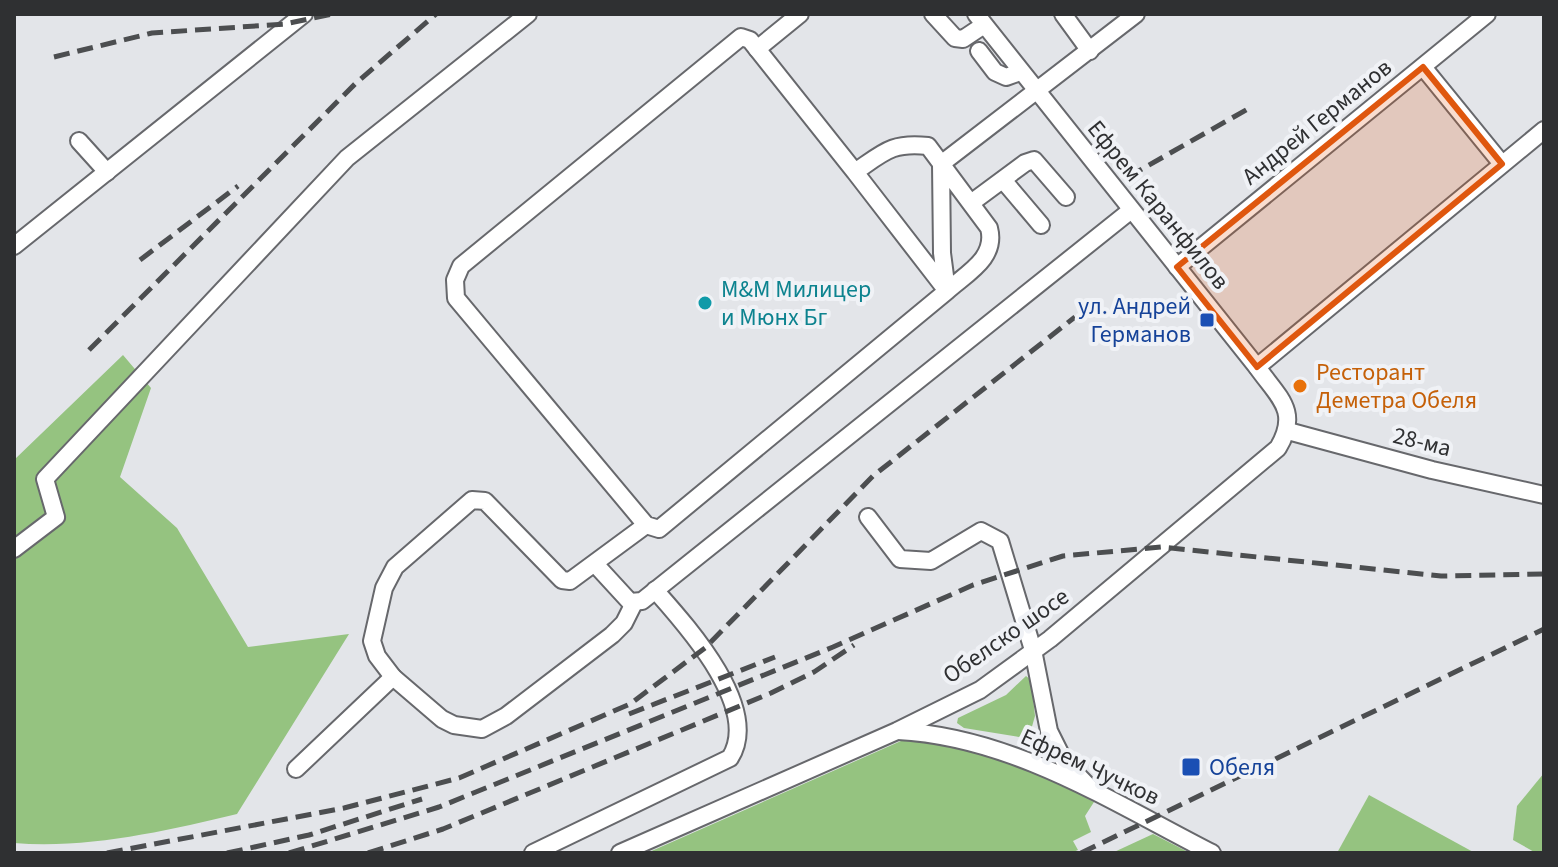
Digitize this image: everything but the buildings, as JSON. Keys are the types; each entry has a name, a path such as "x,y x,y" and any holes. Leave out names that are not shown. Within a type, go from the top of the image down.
{"street":[{"path":"14,246 107,172 282,20 304,14"},
{"path":"14,549 56,517 45,479 347,158 528,14"},
{"path":"757,49 800,14"},
{"path":"933,14 955,38 963,39 980,19"},
{"path":"1063,14 1090,51"},
{"path":"941,164 1136,14"},
{"name":"Андрей Германов","path":"1177,267 1487,14"},
{"name":"Ефрем Каранфилов","path":"980,19 1257,367 1289,412 1288,431"},
{"path":"855,172 889,147 909,144 928,146 989,228 991,248 947,291 663,527 654,530 646,525 456,298 455,280 461,266 741,37 750,40 947,291"},
{"path":"979,51 995,72 1006,77 1020,72"},
{"path":"1423,67 1502,164"},
{"path":"1257,367 1544,130"},
{"path":"79,141 107,172"},
{"path":"971,203 1034,160 1066,197"},
{"path":"941,164 942,253 947,291"},
{"path":"1003,180 1041,225"},
{"path":"646,525 596,565 570,581 562,580 485,501 472,500 395,567 384,588 372,641 377,656 393,677 442,719 454,725 482,729 506,716 612,635 624,623 634,603 655,590 1130,211"},
{"name":"28-ма","path":"1288,431 1432,470 1544,495"},
{"name":"Обелско шосе","path":"620,853 897,731 980,690 1278,448 1288,431"},
{"path":"868,517 900,559 931,561 981,531 992,534 1000,541 1033,650 1049,731 1064,761 1091,789"},
{"path":"596,565 634,603"},
{"path":"533,853 730,758 737,748 739,738 722,676 705,648 655,590"},
{"path":"296,769 393,677"},
{"name":"Ефрем Чучков","path":"897,731 928,732 1030,761 1091,789 1212,853"}],"highlighted area":[{"path":"1423,67 1502,164 1257,367 1177,267"}],"green space":[{"path":"123,355 151,388 120,477 177,528 248,647 349,634 237,814 98,841 14,843 14,460"},
{"path":"1026,676 1031,680 1035,716 1031,730 1019,737 964,728 957,723 958,718 1006,695"},
{"path":"901,741 976,751 1049,779 1094,802 1085,816 1091,832 1073,841 1078,850 1071,853 647,853"},
{"path":"1544,773 1544,853 1536,853 1513,840 1517,806"},
{"path":"1369,795 1475,853 1337,853"},
{"path":"1153,834 1190,853 1112,853"}],"railway":[{"path":"54,57 152,33 285,24 333,14"},
{"path":"89,350 355,84 436,14"},
{"path":"1128,177 1253,106"},
{"path":"140,260 238,186"},
{"path":"107,853 344,808 459,778 630,704 705,648 873,476 1075,317"},
{"path":"289,853 439,807 833,647 973,585 1063,556 1161,547 1441,576 1544,574"},
{"path":"1081,853 1544,629"},
{"path":"368,853 443,829 771,693 814,672 854,645"},
{"path":"629,714 775,657"},
{"path":"227,853 309,835 422,799"}],"place":[{"name":"М&M Mилицер и Мюнх Бг","path":"705,303"},
{"name":"ул. Андрей Германов","path":"1207,320"},
{"name":"Ресторант Деметра Обеля","path":"1300,386"},
{"name":"Обеля","path":"1191,767"}]}
